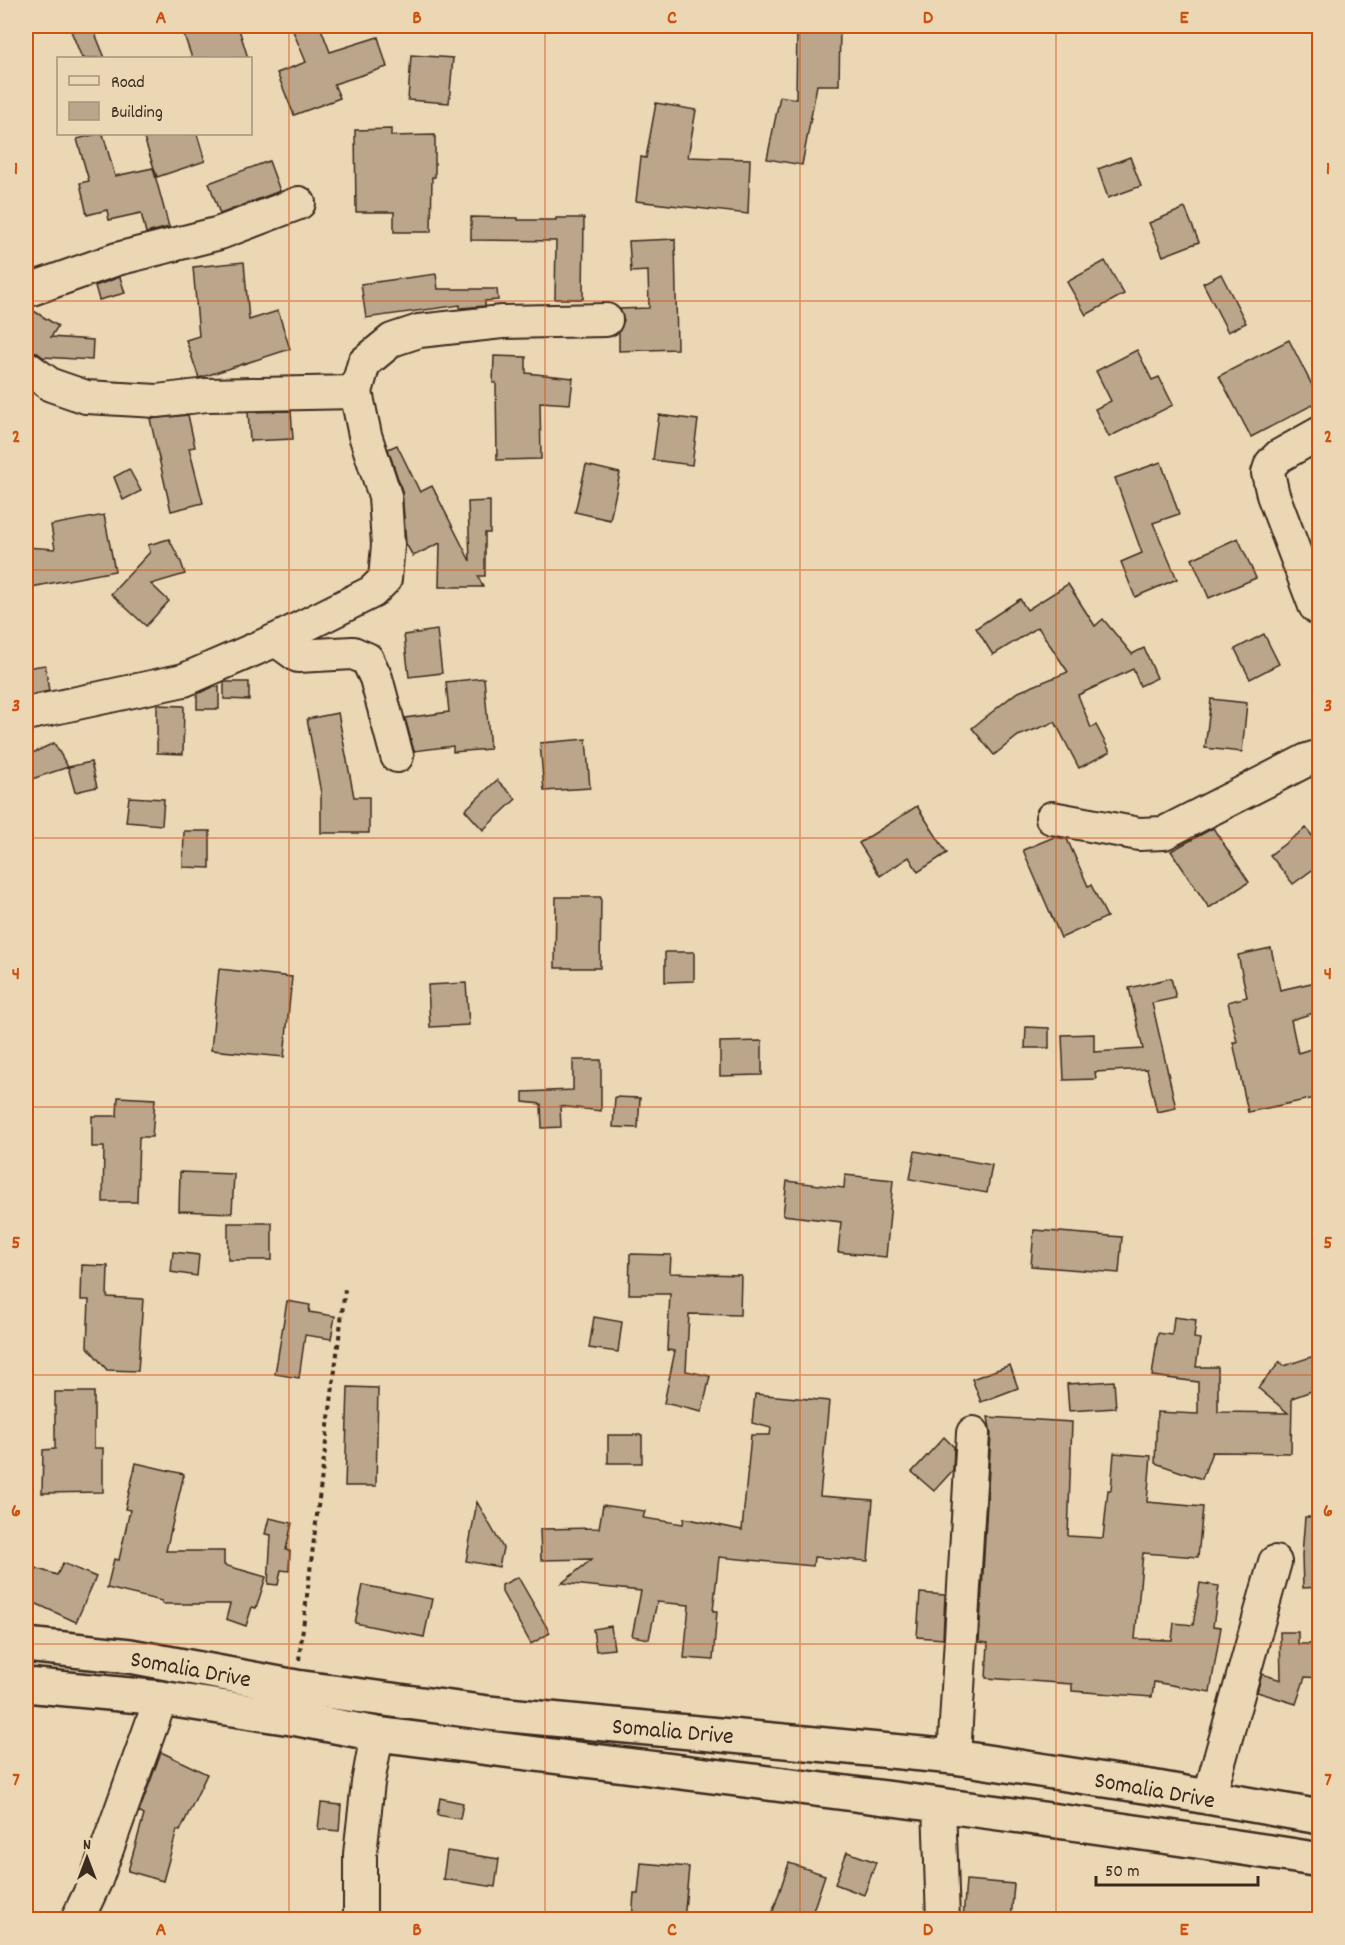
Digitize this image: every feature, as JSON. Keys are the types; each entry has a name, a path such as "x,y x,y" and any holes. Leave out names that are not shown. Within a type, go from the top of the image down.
{"main road":[{"name":"Somalia Drive","path":"26,1645 130,1656 296,1687 488,1713 954,1757 1151,1787 1320,1817"},
{"name":"Somalia Drive","path":"26,1685 161,1698 298,1719 377,1734 1158,1834 1320,1860"}],"street":[{"path":"26,291 117,259 220,233 299,203"},
{"path":"26,714 184,680 276,640 372,592 385,579 388,544 385,496 365,435 356,392 364,363 392,340 419,331 502,322 606,320"},
{"path":"26,367 51,385 86,397 157,401 207,395 356,392"},
{"path":"1320,433 1279,456 1271,464 1268,473 1273,495 1315,606 1320,610"},
{"path":"276,640 298,656 353,653 367,659 376,678 397,756"},
{"path":"1052,818 1139,834 1164,833 1307,760 1320,756"},
{"path":"954,1757 973,1433"},
{"path":"1209,1798 1275,1562"},
{"path":"77,1920 96,1880 161,1698"},
{"path":"360,1920 360,1854 368,1784 377,1734"},
{"path":"939,1805 943,1920"}],"path":[{"path":"296,1687 345,1288"}],"building":[{"path":"69,26 92,26 105,57 82,57"},
{"path":"181,26 238,26 248,57 192,57"},
{"path":"306,26 320,26 330,52 378,37 387,67 334,84 340,98 294,115 277,73 306,62 293,31"},
{"path":"797,26 840,26 839,85 817,85 802,165 767,159 780,96 796,99"},
{"path":"411,55 453,58 449,103 408,100"},
{"path":"656,103 696,110 688,157 750,159 748,214 636,201 641,157 646,158"},
{"path":"391,129 391,136 435,135 431,232 394,232 394,212 356,212 355,130"},
{"path":"103,135 115,176 153,168 169,227 146,233 141,213 109,220 107,210 87,215 80,183 89,181 77,139"},
{"path":"154,135 197,135 205,161 157,177 144,138"},
{"path":"1130,157 1141,186 1108,198 1098,169"},
{"path":"269,161 280,191 220,214 209,183"},
{"path":"1185,208 1199,242 1163,256 1149,223"},
{"path":"471,217 518,218 518,220 584,218 583,299 555,299 556,241 471,240"},
{"path":"675,239 677,349 619,351 619,332 624,320 619,309 649,308 648,271 631,272 629,241"},
{"path":"1105,261 1124,294 1086,315 1067,282"},
{"path":"244,262 249,320 278,311 290,349 199,378 186,340 199,336 193,267"},
{"path":"436,274 438,289 497,289 498,300 485,301 485,306 460,308 460,305 366,318 361,284"},
{"path":"1221,274 1246,323 1228,332 1203,283"},
{"path":"120,277 125,293 99,300 95,286"},
{"path":"29,308 58,326 51,337 93,340 92,360 43,357 26,349 26,309"},
{"path":"1289,340 1320,401 1251,437 1219,376"},
{"path":"1137,350 1152,380 1159,377 1173,405 1109,437 1095,409 1111,401 1096,371"},
{"path":"494,356 526,357 526,373 573,378 570,404 540,402 541,459 497,460"},
{"path":"291,411 293,439 250,441 248,412"},
{"path":"188,415 195,447 189,448 203,503 171,511 150,419"},
{"path":"659,415 698,420 692,465 653,460"},
{"path":"397,445 420,492 432,486 470,561 468,502 490,501 490,533 485,533 485,576 478,576 483,587 439,587 440,543 413,556 406,544 402,491 388,449"},
{"path":"1161,462 1179,514 1153,523 1177,579 1135,597 1121,562 1142,553 1115,478"},
{"path":"586,465 620,473 610,520 575,512"},
{"path":"129,469 141,491 123,500 114,477"},
{"path":"104,515 115,571 26,588 26,547 55,549 51,525"},
{"path":"1238,538 1256,578 1209,598 1192,559"},
{"path":"169,539 185,574 151,584 169,601 146,626 111,594 150,552 148,545"},
{"path":"1068,584 1095,626 1103,619 1132,654 1144,648 1157,678 1140,686 1133,669 1078,695 1091,728 1096,725 1110,752 1079,768 1055,722 1018,736 994,755 972,728 1016,693 1068,672 1038,627 993,655 976,628 1020,599 1027,610"},
{"path":"437,630 442,673 409,677 404,635"},
{"path":"1264,634 1279,664 1250,679 1235,649"},
{"path":"45,665 49,691 26,696 26,668"},
{"path":"484,678 490,749 453,752 453,746 414,751 405,718 449,712 446,682"},
{"path":"224,682 249,682 249,700 224,699"},
{"path":"213,687 219,687 219,709 197,709 197,694"},
{"path":"1211,699 1247,703 1242,752 1205,748"},
{"path":"157,705 184,706 183,754 157,753"},
{"path":"338,713 354,797 369,797 369,833 321,833 321,793 307,719"},
{"path":"586,739 590,788 544,791 540,743"},
{"path":"54,743 68,767 26,781 26,756"},
{"path":"91,762 97,787 75,792 68,767"},
{"path":"497,780 516,799 483,830 465,810"},
{"path":"129,797 164,799 162,825 126,822"},
{"path":"917,806 947,853 918,872 909,857 880,876 859,843"},
{"path":"1213,828 1249,882 1209,908 1171,851"},
{"path":"1306,828 1320,846 1320,864 1293,884 1270,855"},
{"path":"184,831 210,831 210,868 183,867"},
{"path":"1054,837 1067,839 1088,886 1091,885 1107,917 1061,938 1023,850"},
{"path":"556,897 601,897 600,968 555,968"},
{"path":"1271,948 1280,990 1320,981 1320,1011 1291,1020 1298,1053 1320,1046 1320,1097 1248,1112 1233,1042 1237,1042 1228,1002 1247,997 1238,955"},
{"path":"665,952 694,952 694,981 665,982"},
{"path":"219,969 292,977 284,1057 211,1050"},
{"path":"1171,978 1176,998 1152,1003 1176,1108 1157,1112 1147,1069 1095,1072 1096,1079 1064,1080 1062,1035 1094,1034 1094,1052 1143,1049 1129,988"},
{"path":"466,983 469,1025 430,1027 428,985"},
{"path":"1026,1027 1049,1028 1049,1048 1025,1048"},
{"path":"762,1041 762,1075 720,1076 720,1042"},
{"path":"573,1060 601,1060 601,1111 560,1106 561,1127 542,1128 541,1104 523,1102 523,1092 573,1090"},
{"path":"118,1097 155,1099 152,1137 139,1137 137,1202 103,1202 104,1147 92,1147 92,1116 117,1116"},
{"path":"615,1097 640,1098 638,1128 613,1127"},
{"path":"915,1151 992,1165 987,1193 910,1179"},
{"path":"180,1172 234,1174 232,1213 179,1211"},
{"path":"845,1175 893,1180 886,1257 838,1252 841,1222 783,1215 787,1181 844,1188"},
{"path":"228,1223 272,1223 272,1260 228,1260"},
{"path":"1034,1230 1122,1237 1119,1273 1031,1266"},
{"path":"173,1252 199,1255 197,1276 171,1272"},
{"path":"630,1254 671,1255 670,1273 741,1275 740,1315 689,1314 686,1371 710,1376 702,1412 664,1403 675,1351 667,1350 670,1294 629,1294"},
{"path":"82,1265 108,1266 107,1297 143,1299 138,1371 107,1370 87,1346 89,1300 81,1300"},
{"path":"287,1301 310,1305 309,1312 335,1316 331,1339 305,1335 299,1378 275,1374"},
{"path":"594,1317 622,1322 618,1352 589,1348"},
{"path":"1174,1317 1196,1320 1194,1338 1200,1339 1196,1367 1218,1367 1218,1412 1288,1413 1258,1388 1280,1362 1284,1366 1320,1354 1320,1388 1292,1398 1291,1453 1212,1452 1202,1479 1155,1463 1157,1412 1198,1414 1198,1382 1152,1376 1158,1333 1172,1335"},
{"path":"1010,1365 1018,1388 981,1402 972,1379"},
{"path":"1114,1381 1116,1408 1069,1411 1067,1384"},
{"path":"348,1387 378,1388 376,1486 345,1486"},
{"path":"55,1392 94,1392 94,1448 103,1448 103,1492 42,1493 43,1450 55,1449"},
{"path":"755,1394 829,1401 820,1496 873,1500 868,1561 814,1557 813,1566 719,1557 713,1611 717,1611 713,1660 684,1658 689,1605 657,1602 649,1639 632,1636 641,1591 562,1583 592,1559 541,1560 540,1529 599,1528 603,1505 645,1511 643,1518 683,1524 684,1518 742,1530 751,1435 770,1435 771,1428 752,1423"},
{"path":"988,1417 1072,1422 1068,1536 1103,1538 1114,1453 1151,1456 1147,1502 1203,1507 1198,1557 1143,1553 1135,1639 1172,1640 1174,1623 1193,1625 1200,1583 1219,1586 1213,1626 1221,1627 1210,1692 1154,1682 1152,1697 1072,1691 1072,1684 986,1678 988,1643 979,1642 991,1434"},
{"path":"608,1435 642,1435 642,1463 608,1463"},
{"path":"944,1437 954,1447 953,1470 934,1491 912,1472"},
{"path":"136,1463 184,1474 166,1551 224,1551 224,1565 266,1577 256,1608 252,1607 246,1626 226,1619 230,1604 162,1604 162,1601 107,1588 114,1559 119,1560 130,1510 125,1509"},
{"path":"477,1502 503,1548 499,1567 466,1561"},
{"path":"1305,1517 1318,1517 1320,1587 1303,1588 1302,1555"},
{"path":"269,1518 292,1523 286,1550 290,1551 289,1571 281,1570 278,1585 268,1584 271,1535 265,1534"},
{"path":"63,1563 96,1577 76,1622 26,1599 26,1565 57,1575"},
{"path":"518,1577 550,1633 531,1644 502,1592 502,1585"},
{"path":"363,1585 432,1599 424,1637 355,1623"},
{"path":"920,1593 945,1595 943,1639 917,1637"},
{"path":"611,1626 614,1649 596,1651 593,1629"},
{"path":"1280,1632 1298,1632 1298,1644 1320,1644 1320,1678 1305,1677 1296,1704 1257,1692 1262,1674 1281,1680"},
{"path":"161,1752 207,1774 180,1831 177,1830 163,1881 128,1871 144,1815 139,1812"},
{"path":"440,1798 463,1803 460,1819 437,1815"},
{"path":"321,1803 341,1805 339,1831 318,1829"},
{"path":"447,1851 499,1859 495,1887 443,1879"},
{"path":"847,1852 876,1862 864,1895 835,1884"},
{"path":"641,1863 689,1867 684,1920 632,1920 634,1893 638,1894"},
{"path":"789,1863 825,1875 811,1917 799,1913 799,1920 770,1920"},
{"path":"966,1880 1014,1884 1011,1920 963,1920"}]}
